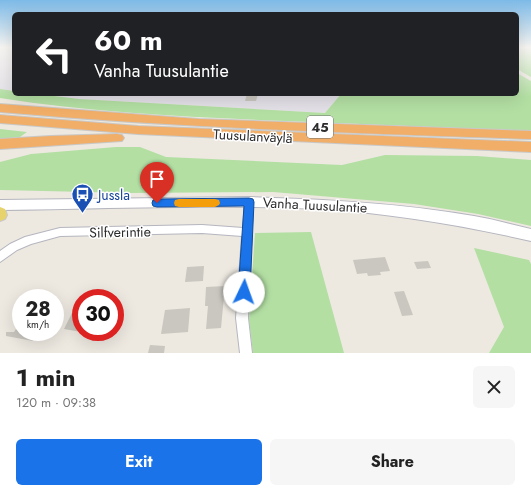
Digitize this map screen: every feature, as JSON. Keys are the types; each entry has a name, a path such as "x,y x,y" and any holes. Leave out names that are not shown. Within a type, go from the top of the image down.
{"highway":[{"path":"0,101 109,117"},
{"name":"Tuusulanväylä","path":"0,108 109,117 211,123 531,135"},
{"name":"Tuusulanväylä","path":"0,119 94,128 263,137 531,147"},
{"path":"0,144 78,138 263,137"}],"main road":[{"name":"Vanha Tuusulantie","path":"0,205 249,202 341,205 424,214 475,222 531,235"}],"street":[{"path":"246,353 242,318 249,202"},
{"name":"Silfverintie","path":"0,257 9,249 38,236 60,232 202,229 247,232"}],"shaded area":[{"path":"0,64 12,64 12,91 0,89"},
{"path":"54,96 339,96 325,113 79,99"}],"green space":[{"path":"519,64 531,64 531,77 519,70"},
{"path":"519,74 531,81 531,131 178,116 107,111 0,98 0,89 12,91 12,96 54,96 79,99 325,113 339,96 519,96"},
{"path":"0,129 27,132 20,137 0,140"},
{"path":"116,147 140,147 166,157 342,165 385,155 477,156 531,160 531,226 478,214 414,204 273,192 130,193 0,190 0,162 31,154"},
{"path":"311,232 344,353 253,353 249,320 255,233"},
{"path":"474,248 529,260 531,264 531,353 489,353 504,327"}],"building":[{"path":"246,96 257,96 256,101 245,101"},
{"path":"385,257 390,271 380,272 381,275 368,276 367,273 357,274 353,260"},
{"path":"428,261 431,268 417,269 414,262"},
{"path":"204,266 203,281 185,282 187,267"},
{"path":"225,286 221,328 206,329 208,306 205,306 206,287"},
{"path":"404,291 413,315 402,316 394,292"},
{"path":"190,308 188,332 161,334 165,310"},
{"path":"72,313 72,330 64,329"},
{"path":"6,332 12,332 12,337 6,336"},
{"path":"150,345 165,346 164,353 148,353"}],"slow traffic":[{"path":"179,203 215,203"}],"place":[{"name":"Jussla","path":"82,214"}],"route":[{"path":"157,203 249,202 244,292"}]}
